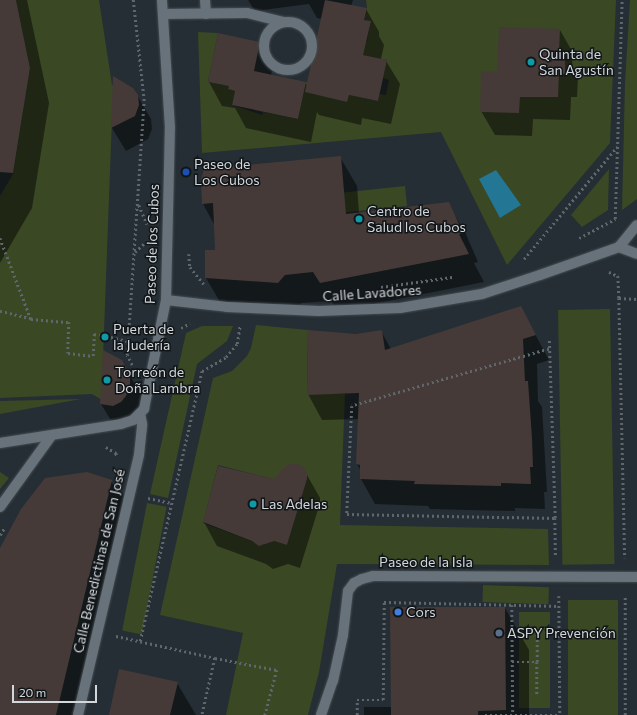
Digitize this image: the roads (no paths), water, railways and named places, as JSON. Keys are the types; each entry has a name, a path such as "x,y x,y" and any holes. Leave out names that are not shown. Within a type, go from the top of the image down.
{"street":[{"name":"Paseo de los Cubos","path":"140,413 144,409 166,300 170,128 162,0"},
{"path":"205,0 206,14"},
{"path":"163,14 247,13 284,22 300,24 310,37 312,44 310,56 302,66 295,70 279,68 272,64 264,51 264,44 270,29 284,22"},
{"path":"637,225 619,246 637,254"},
{"name":"Calle Lavadores","path":"166,300 227,307 319,311 400,308 482,294 619,246"},
{"path":"0,443 122,424 133,420 140,413"},
{"name":"Calle Benedictinas de San José","path":"78,715 139,455 142,430 140,413"},
{"path":"0,507 52,435"},
{"name":"Paseo de la Isla","path":"321,715 333,681 343,636 348,590 354,583 362,579 373,576 637,577"}],"water":[{"path":"496,170 521,205 500,218 479,179"}],"place":[{"name":"Quinta de San Agustín","path":"531,62"},
{"name":"Paseo de Los Cubos","path":"186,172"},
{"name":"Centro de Salud los Cubos","path":"359,219"},
{"name":"Puerta de la Judería","path":"105,337"},
{"name":"Torreón de Doña Lambra","path":"107,380"},
{"name":"Las Adelas","path":"253,504"},
{"name":"Cors","path":"398,612"},
{"name":"ASPY Prevención","path":"499,633"}]}
